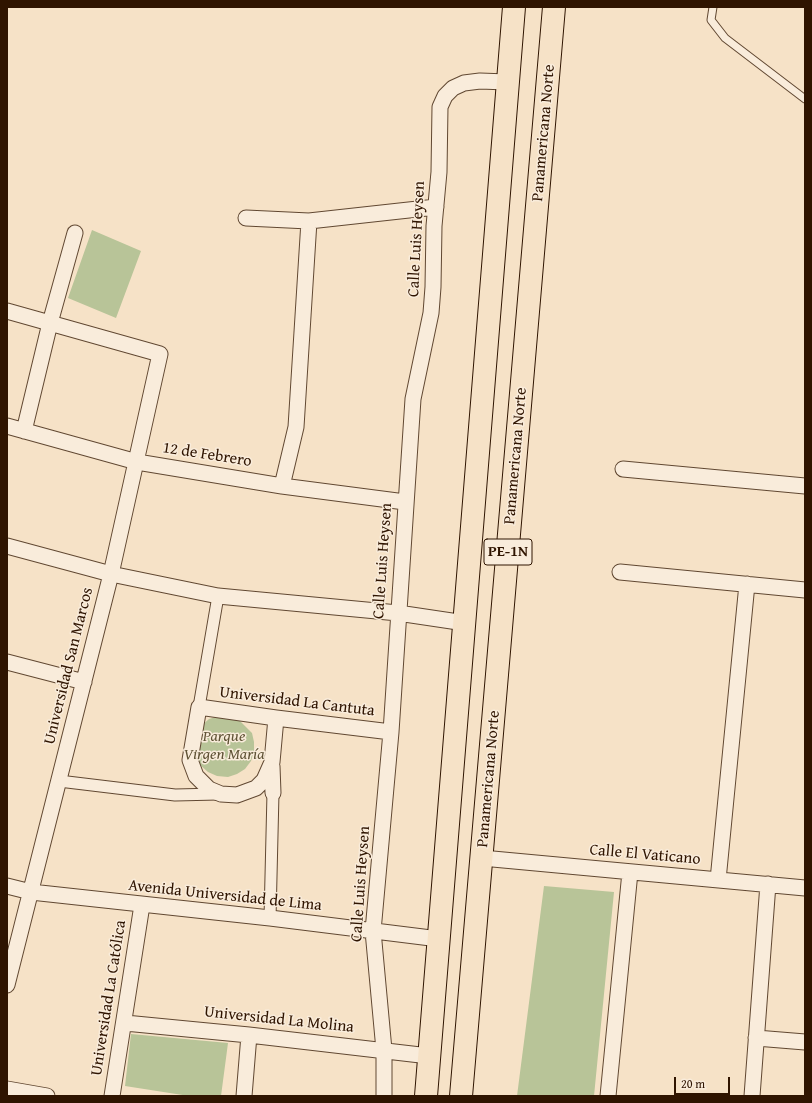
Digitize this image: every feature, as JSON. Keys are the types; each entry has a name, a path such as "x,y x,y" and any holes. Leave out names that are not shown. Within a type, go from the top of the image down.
{"highway":[{"name":"PE-1N","path":"426,1096 514,7"},
{"name":"Panamericana Norte","path":"461,1096 554,7"}],"street":[{"name":"Calle Luis Heysen","path":"384,1096 384,1050 373,930 391,732 413,399 431,307 440,107 445,96 453,88 464,83 480,81 507,82"},
{"path":"246,218 309,221 436,207"},
{"path":"282,486 296,427 309,221"},
{"path":"24,431 50,323 74,233"},
{"path":"7,311 50,323"},
{"name":"Universidad San Marcos","path":"7,985 111,574 160,354 50,323"},
{"name":"12 de Febrero","path":"7,426 137,462 282,486 405,502"},
{"path":"623,469 805,486"},
{"path":"7,546 111,574 218,596 398,613 465,623"},
{"path":"620,572 805,590"},
{"path":"718,880 747,584"},
{"path":"218,596 190,760 196,776 209,789 221,794"},
{"path":"7,662 84,682"},
{"name":"Universidad La Cantuta","path":"199,707 391,732"},
{"path":"270,918 273,793 272,762 276,718"},
{"path":"59,781 175,795 237,795 256,788 264,780 272,762"},
{"name":"Calle El Vaticano","path":"482,858 805,888"},
{"path":"608,1096 630,872"},
{"path":"752,1096 768,884"},
{"name":"Avenida Universidad de Lima","path":"7,886 31,892 270,918 439,939"},
{"name":"Universidad La Católica","path":"112,1096 125,1023 142,905"},
{"name":"Universidad La Molina","path":"125,1023 249,1035 429,1056"},
{"path":"244,1096 249,1035"},
{"path":"756,1038 805,1042"},
{"path":"7,1089 47,1096"}],"lane":[{"path":"713,7 712,20 725,38 805,99"}],"green space":[{"path":"92,230 141,251 116,318 68,298"},
{"name":"Parque Virgen María","path":"219,716 238,719 252,733 254,742 254,752 251,761 245,769 228,777 217,776 208,772 200,765 195,755 201,726 209,719"},
{"path":"544,886 614,892 594,1096 517,1096"},
{"path":"131,1034 228,1043 221,1096 189,1096 125,1086"}]}
